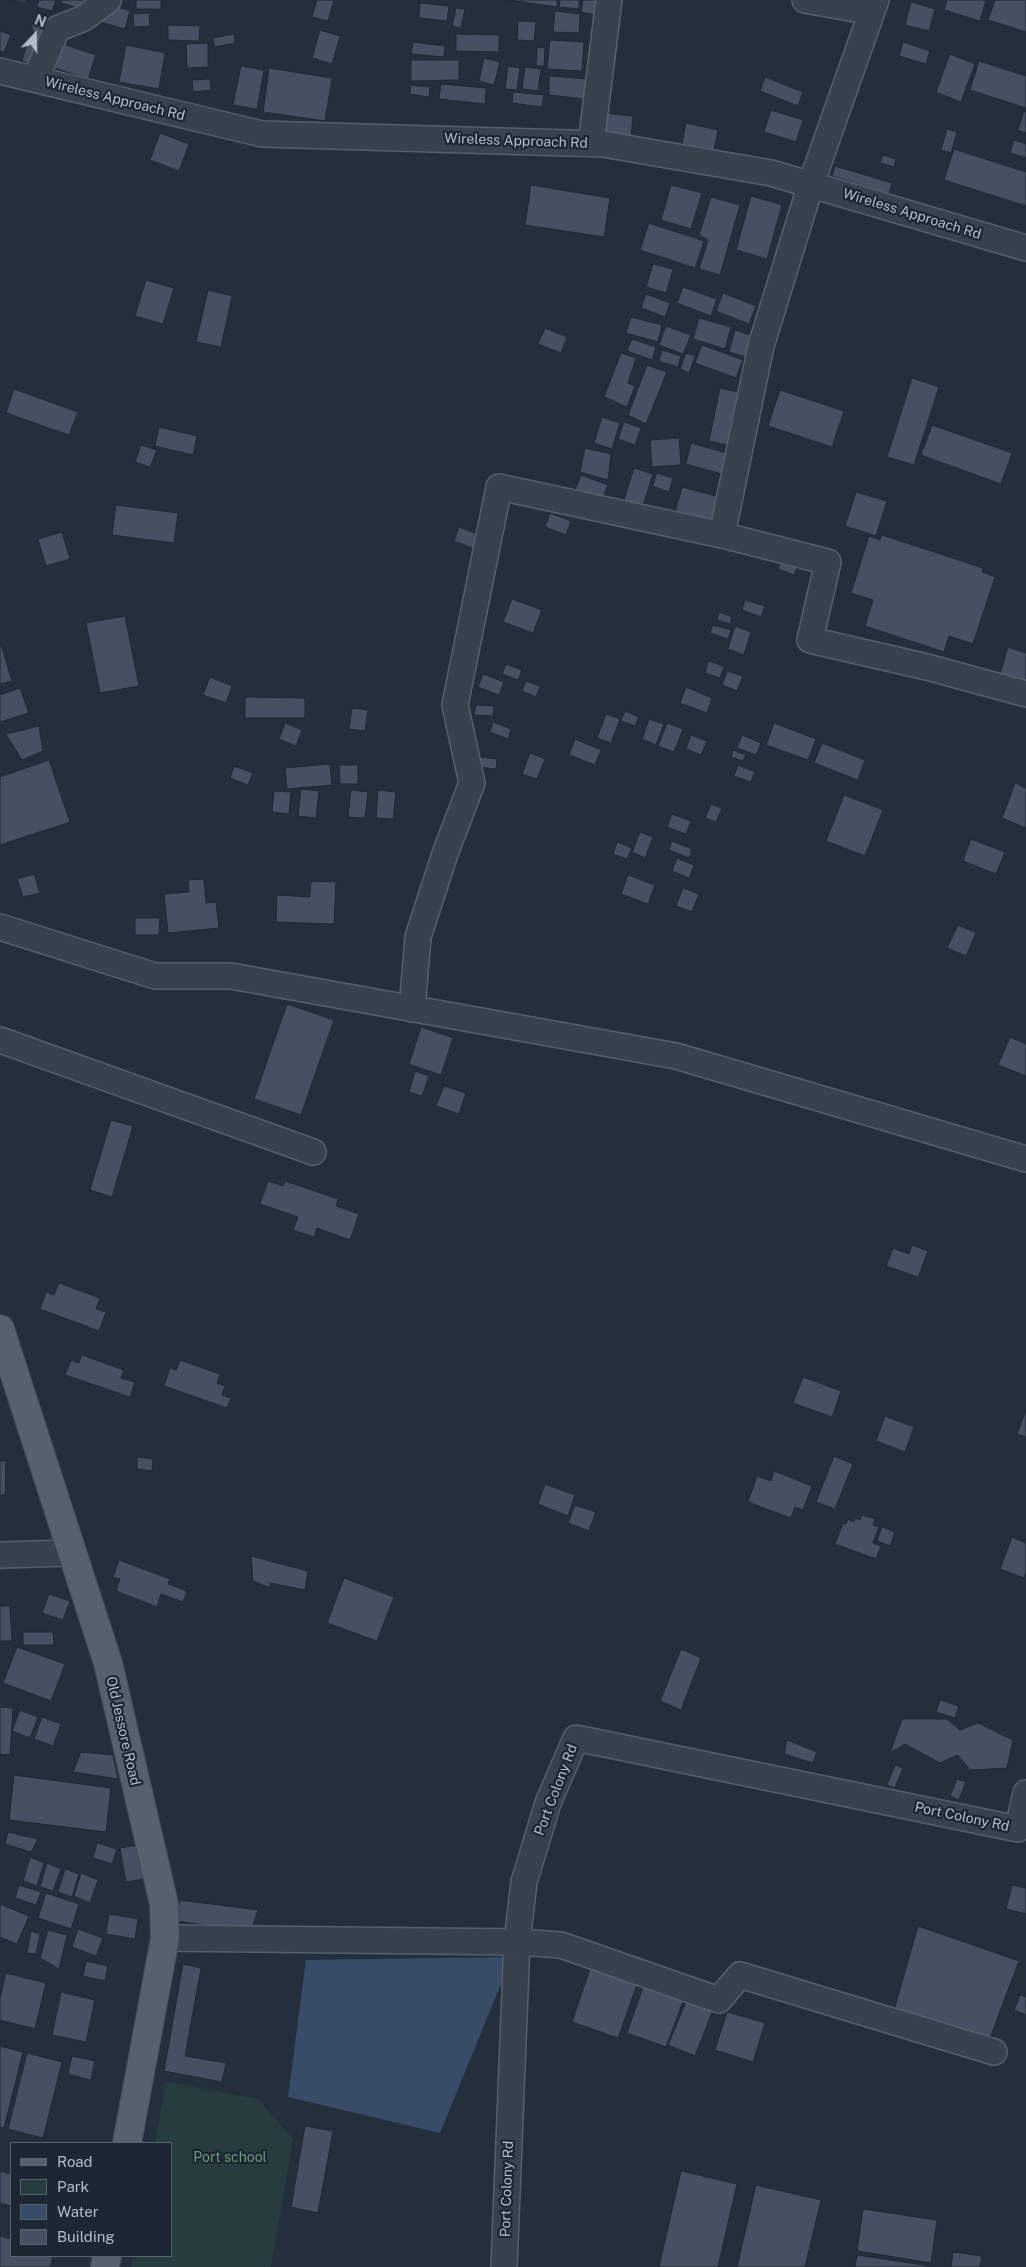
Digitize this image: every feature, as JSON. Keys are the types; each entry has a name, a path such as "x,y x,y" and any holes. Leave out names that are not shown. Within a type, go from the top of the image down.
{"main road":[{"name":"Old Jessore Road","path":"0,1329 108,1663 164,1904 165,1938 128,2142"}],"street":[{"path":"35,79 57,29 84,18 108,0"},
{"path":"591,144 609,0"},
{"path":"722,535 761,346 811,184 874,6 805,0"},
{"name":"Wireless Approach Rd","path":"0,71 262,134 591,144 771,173 1026,248"},
{"path":"412,1008 418,937 446,851 472,783 455,705 499,487 722,535 828,562 810,640 927,667 1026,694"},
{"path":"0,927 155,976 231,976 676,1056 1026,1159"},
{"path":"0,1040 313,1152"},
{"path":"0,1555 72,1553"},
{"name":"Port Colony Rd","path":"504,2267 517,1942 524,1882 548,1803 576,1738 1018,1829 1026,1793"},
{"path":"165,1938 517,1942 561,1945 719,2000 740,1974 994,2052"}],"green space":[{"name":"Port school","path":"166,2082 258,2099 293,2139 271,2267 131,2267 133,2257 172,2257 172,2142 155,2142"}],"water":[{"path":"512,1957 440,2133 288,2097 306,1960"}],"building":[{"path":"11,0 26,0 25,3"},
{"path":"39,0 56,0 52,11 37,7"},
{"path":"62,0 86,0 83,9 61,3"},
{"path":"136,0 161,0 161,9 136,9"},
{"path":"317,0 334,0 328,21 312,17"},
{"path":"508,0 557,0 557,7"},
{"path":"560,0 579,0 579,9 559,7"},
{"path":"583,0 597,0 595,15 581,12"},
{"path":"947,0 986,0 980,21 944,10"},
{"path":"995,0 1026,0 1026,32 988,20"},
{"path":"102,2 130,11 125,29 97,21"},
{"path":"911,2 935,9 929,31 905,25"},
{"path":"420,3 449,6 447,21 419,18"},
{"path":"456,8 465,9 461,28 452,26"},
{"path":"555,11 580,14 579,33 553,32"},
{"path":"149,13 150,26 134,27 133,14"},
{"path":"518,21 536,22 534,41 517,40"},
{"path":"40,22 47,44 38,46 31,24"},
{"path":"168,25 200,26 199,41 168,40"},
{"path":"320,30 340,36 332,64 312,58"},
{"path":"0,31 11,35 4,52 0,51"},
{"path":"234,34 235,43 215,47 213,38"},
{"path":"456,34 499,35 499,52 456,51"},
{"path":"550,40 584,42 582,71 547,69"},
{"path":"413,42 445,46 444,57 411,54"},
{"path":"903,42 930,51 926,64 899,56"},
{"path":"208,43 208,67 187,68 186,44"},
{"path":"27,44 36,47 31,64 22,61"},
{"path":"63,44 96,55 88,79 55,68"},
{"path":"126,45 165,53 159,89 119,82"},
{"path":"537,47 545,48 544,66 536,66"},
{"path":"950,54 975,64 961,102 936,92"},
{"path":"484,58 500,62 494,85 479,81"},
{"path":"411,60 459,60 459,80 411,81"},
{"path":"979,61 1026,76 1026,108 970,90"},
{"path":"241,66 264,70 257,109 233,105"},
{"path":"508,66 520,68 517,90 505,89"},
{"path":"525,67 541,69 538,91 522,89"},
{"path":"269,68 332,78 325,121 263,112"},
{"path":"549,76 587,79 585,99 549,95"},
{"path":"765,77 803,92 798,106 760,91"},
{"path":"210,79 211,90 193,92 192,80"},
{"path":"441,84 486,88 485,104 439,99"},
{"path":"411,85 430,87 429,97 410,94"},
{"path":"513,92 544,95 542,107 512,103"},
{"path":"771,110 803,120 796,142 764,132"},
{"path":"1024,111 1026,112 1026,133 1018,130"},
{"path":"604,113 633,116 631,138 602,135"},
{"path":"686,123 718,130 714,150 682,144"},
{"path":"947,129 957,132 951,153 941,150"},
{"path":"160,133 189,144 179,171 150,160"},
{"path":"1014,140 1026,144 1026,158 1010,153"},
{"path":"954,149 1026,172 1026,206 944,180"},
{"path":"883,155 896,159 894,167 880,163"},
{"path":"835,166 892,183 889,194 832,176"},
{"path":"531,185 610,198 604,237 525,225"},
{"path":"671,185 702,193 691,229 661,220"},
{"path":"751,196 782,205 767,259 736,250"},
{"path":"711,197 740,205 720,275 699,269 708,240 699,235"},
{"path":"649,223 704,241 695,268 640,250"},
{"path":"653,264 673,269 666,293 646,287"},
{"path":"146,280 174,288 163,324 135,316"},
{"path":"683,287 717,299 711,316 677,303"},
{"path":"208,290 232,296 221,347 196,342"},
{"path":"723,293 756,306 749,324 716,311"},
{"path":"646,294 670,303 665,317 641,308"},
{"path":"631,317 662,325 658,342 626,333"},
{"path":"699,318 731,327 725,349 693,339"},
{"path":"666,326 691,335 683,354 659,345"},
{"path":"545,328 567,337 561,353 538,344"},
{"path":"735,330 756,337 749,358 729,352"},
{"path":"632,339 656,347 652,360 627,351"},
{"path":"702,345 743,360 736,378 695,363"},
{"path":"662,350 681,356 678,367 659,361"},
{"path":"621,353 636,358 628,383 635,386 627,407 604,397"},
{"path":"686,353 695,356 689,373 680,369"},
{"path":"647,365 667,372 646,424 628,415"},
{"path":"912,378 939,387 914,465 887,457"},
{"path":"720,388 743,393 732,446 709,441"},
{"path":"14,389 78,412 69,435 6,413"},
{"path":"780,390 844,411 832,447 768,426"},
{"path":"602,417 620,423 612,449 594,443"},
{"path":"624,422 641,428 635,445 618,439"},
{"path":"932,425 1012,453 1001,484 921,455"},
{"path":"159,427 197,436 193,455 155,446"},
{"path":"679,438 681,465 652,467 650,440"},
{"path":"691,443 730,454 725,475 686,464"},
{"path":"141,445 157,450 150,467 135,462"},
{"path":"585,448 611,454 608,480 580,472"},
{"path":"634,468 653,474 643,506 624,500"},
{"path":"657,473 673,478 669,492 652,486"},
{"path":"581,475 608,485 602,500 575,490"},
{"path":"682,487 723,498 717,523 675,513"},
{"path":"856,492 887,501 876,536 845,526"},
{"path":"116,505 178,513 174,543 112,535"},
{"path":"550,513 571,521 566,535 545,527"},
{"path":"459,527 480,535 475,549 454,541"},
{"path":"62,532 70,559 46,566 38,539"},
{"path":"882,535 983,568 982,572 995,577 973,644 949,636 944,652 865,626 873,600 851,593 869,536 880,540"},
{"path":"783,557 799,563 794,575 778,569"},
{"path":"512,599 542,610 533,633 503,622"},
{"path":"745,600 765,606 761,617 742,610"},
{"path":"719,612 732,617 730,624 717,620"},
{"path":"125,616 139,686 100,693 86,623"},
{"path":"713,625 731,630 728,639 710,633"},
{"path":"735,626 751,632 744,655 728,649"},
{"path":"0,641 12,681 0,684"},
{"path":"1008,647 1026,653 1026,682 1000,674"},
{"path":"708,661 724,666 720,678 705,673"},
{"path":"506,664 522,670 518,680 502,674"},
{"path":"727,671 743,676 737,691 722,685"},
{"path":"483,674 504,682 499,695 478,687"},
{"path":"210,677 232,686 226,703 203,695"},
{"path":"526,681 540,686 536,697 522,691"},
{"path":"686,687 712,698 707,713 680,703"},
{"path":"20,688 29,713 0,722 0,695"},
{"path":"245,697 305,698 305,718 245,718"},
{"path":"476,705 494,706 493,716 474,715"},
{"path":"352,708 368,710 365,731 349,729"},
{"path":"625,711 639,717 635,726 621,721"},
{"path":"606,714 620,719 611,743 597,738"},
{"path":"649,719 664,724 656,745 642,739"},
{"path":"493,722 511,729 508,739 490,732"},
{"path":"285,723 302,730 296,746 279,739"},
{"path":"667,723 683,729 674,752 658,746"},
{"path":"774,723 816,739 808,760 766,745"},
{"path":"39,726 43,751 22,760 6,734"},
{"path":"691,735 707,741 701,755 686,749"},
{"path":"742,735 761,743 756,755 737,748"},
{"path":"575,739 601,750 595,765 569,755"},
{"path":"822,743 865,760 858,780 814,763"},
{"path":"733,750 746,755 743,761 731,757"},
{"path":"530,753 545,759 537,779 522,774"},
{"path":"478,757 497,759 496,769 477,767"},
{"path":"49,760 70,822 0,845 0,777"},
{"path":"330,764 332,785 287,789 285,768"},
{"path":"339,765 358,765 358,784 340,784"},
{"path":"738,765 755,772 751,782 734,776"},
{"path":"234,766 253,773 248,785 230,778"},
{"path":"1015,783 1026,788 1026,828 1002,818"},
{"path":"301,789 319,791 316,818 298,816"},
{"path":"351,790 368,792 365,818 348,817"},
{"path":"378,790 396,792 393,819 376,818"},
{"path":"274,791 291,792 289,814 272,812"},
{"path":"844,795 883,810 865,856 826,841"},
{"path":"711,804 722,808 716,822 705,818"},
{"path":"672,814 691,821 686,834 667,827"},
{"path":"640,832 653,837 645,858 632,852"},
{"path":"971,839 1005,852 996,874 963,861"},
{"path":"672,841 692,849 689,858 669,850"},
{"path":"617,842 632,848 627,859 613,854"},
{"path":"677,858 694,865 689,878 672,871"},
{"path":"34,874 40,893 23,897 17,879"},
{"path":"628,875 655,885 648,904 621,894"},
{"path":"204,879 206,903 216,902 219,928 168,933 164,894 189,892 188,880"},
{"path":"311,881 336,882 334,924 276,922 277,895 310,897"},
{"path":"683,888 699,894 692,912 676,906"},
{"path":"135,918 160,918 159,935 135,935"},
{"path":"958,925 976,933 966,956 947,948"},
{"path":"287,1004 334,1020 301,1115 254,1099"},
{"path":"421,1027 453,1038 441,1075 409,1064"},
{"path":"1010,1037 1026,1044 1026,1076 998,1065"},
{"path":"415,1071 429,1076 422,1096 409,1092"},
{"path":"444,1086 466,1093 459,1114 436,1106"},
{"path":"111,1120 133,1126 112,1197 90,1190"},
{"path":"268,1181 283,1186 285,1181 338,1199 336,1206 359,1214 350,1240 317,1228 314,1237 293,1230 298,1217 260,1204"},
{"path":"912,1245 928,1251 918,1277 886,1266 893,1248 909,1254"},
{"path":"59,1283 100,1298 96,1309 106,1312 99,1331 40,1309 46,1292 54,1295"},
{"path":"82,1355 124,1370 121,1378 135,1382 130,1397 65,1375 71,1360 79,1363"},
{"path":"180,1360 220,1374 217,1383 225,1386 222,1395 231,1398 227,1408 164,1386 170,1368 176,1370"},
{"path":"803,1377 841,1391 832,1417 793,1403"},
{"path":"1026,1410 1026,1437 1017,1434"},
{"path":"885,1416 914,1427 905,1452 876,1441"},
{"path":"834,1456 853,1464 835,1509 816,1502"},
{"path":"137,1457 153,1459 152,1471 137,1469"},
{"path":"0,1461 6,1461 5,1495 0,1495"},
{"path":"774,1471 812,1486 803,1510 795,1507 791,1518 748,1502 757,1476 771,1481"},
{"path":"545,1484 575,1495 568,1516 538,1504"},
{"path":"575,1505 596,1512 589,1531 568,1523"},
{"path":"862,1515 875,1519 873,1525 879,1527 873,1543 881,1546 876,1559 835,1544 843,1523 846,1524 848,1519 854,1522 855,1518 860,1520"},
{"path":"882,1527 895,1532 890,1546 877,1541"},
{"path":"1012,1537 1026,1543 1026,1572 1024,1578 1000,1569"},
{"path":"251,1556 308,1571 305,1590 270,1583 270,1588 253,1581"},
{"path":"119,1560 170,1579 168,1584 187,1591 183,1602 161,1594 157,1607 116,1591 120,1579 113,1577"},
{"path":"344,1578 394,1597 377,1641 327,1623"},
{"path":"49,1594 70,1601 63,1620 42,1613"},
{"path":"0,1606 10,1606 12,1641 0,1641"},
{"path":"23,1632 53,1632 54,1645 23,1645"},
{"path":"17,1647 65,1664 51,1701 3,1683"},
{"path":"681,1649 701,1658 681,1710 660,1701"},
{"path":"940,1700 959,1706 955,1718 936,1712"},
{"path":"0,1707 13,1708 10,1755 0,1754"},
{"path":"20,1710 38,1717 30,1738 12,1731"},
{"path":"42,1717 61,1724 53,1746 34,1739"},
{"path":"902,1719 947,1719 960,1730 978,1723 1013,1740 1007,1768 970,1770 958,1755 940,1763 905,1744 890,1753"},
{"path":"787,1740 817,1752 813,1763 784,1754"},
{"path":"81,1752 113,1755 118,1779 73,1772"},
{"path":"895,1765 903,1768 895,1788 887,1785"},
{"path":"14,1775 111,1788 106,1832 9,1820"},
{"path":"957,1779 966,1782 959,1800 950,1796"},
{"path":"8,1832 38,1839 31,1852 5,1844"},
{"path":"97,1843 117,1849 112,1864 93,1858"},
{"path":"138,1845 144,1879 126,1882 120,1848"},
{"path":"30,1857 44,1863 37,1886 23,1881"},
{"path":"47,1863 61,1869 53,1891 40,1887"},
{"path":"65,1869 79,1874 72,1897 58,1892"},
{"path":"81,1873 98,1880 90,1903 74,1896"},
{"path":"19,1885 41,1892 36,1905 15,1898"},
{"path":"1012,1885 1026,1888 1026,1914 1006,1909"},
{"path":"46,1893 79,1904 71,1929 38,1918"},
{"path":"180,1900 258,1910 251,1931 176,1921"},
{"path":"0,1904 29,1916 17,1944 0,1937"},
{"path":"109,1914 138,1919 135,1939 106,1934"},
{"path":"918,1926 1019,1961 990,2038 894,2010"},
{"path":"78,1929 103,1938 96,1956 72,1947"},
{"path":"48,1930 67,1935 59,1969 40,1958"},
{"path":"31,1931 40,1934 36,1954 27,1953"},
{"path":"86,1961 108,1966 105,1981 83,1976"},
{"path":"592,1963 639,1979 618,2038 572,2022"},
{"path":"183,1964 201,1968 185,2056 226,2063 222,2082 164,2071"},
{"path":"6,1973 46,1983 35,2029 0,2020 0,1998"},
{"path":"644,1984 684,1999 666,2047 627,2033"},
{"path":"61,1992 95,2000 86,2042 52,2035"},
{"path":"1020,1995 1026,1997 1026,2015 1014,2010"},
{"path":"687,1999 713,2010 695,2056 668,2045"},
{"path":"727,2012 765,2023 753,2062 715,2050"},
{"path":"0,2046 23,2052 4,2128 0,2127"},
{"path":"27,2053 62,2062 43,2138 8,2129"},
{"path":"72,2056 95,2061 91,2080 68,2074"},
{"path":"305,2126 333,2131 318,2213 291,2207"},
{"path":"0,2171 10,2174 10,2206 0,2203"},
{"path":"681,2171 737,2184 718,2267 659,2267"},
{"path":"756,2185 821,2200 805,2267 737,2267"},
{"path":"863,2209 937,2220 931,2263 857,2251"},
{"path":"0,2236 10,2239 10,2257 53,2257 50,2267 0,2267"},
{"path":"953,2252 982,2256 980,2267 951,2267"},
{"path":"857,2255 930,2266 930,2267 855,2267"}]}
